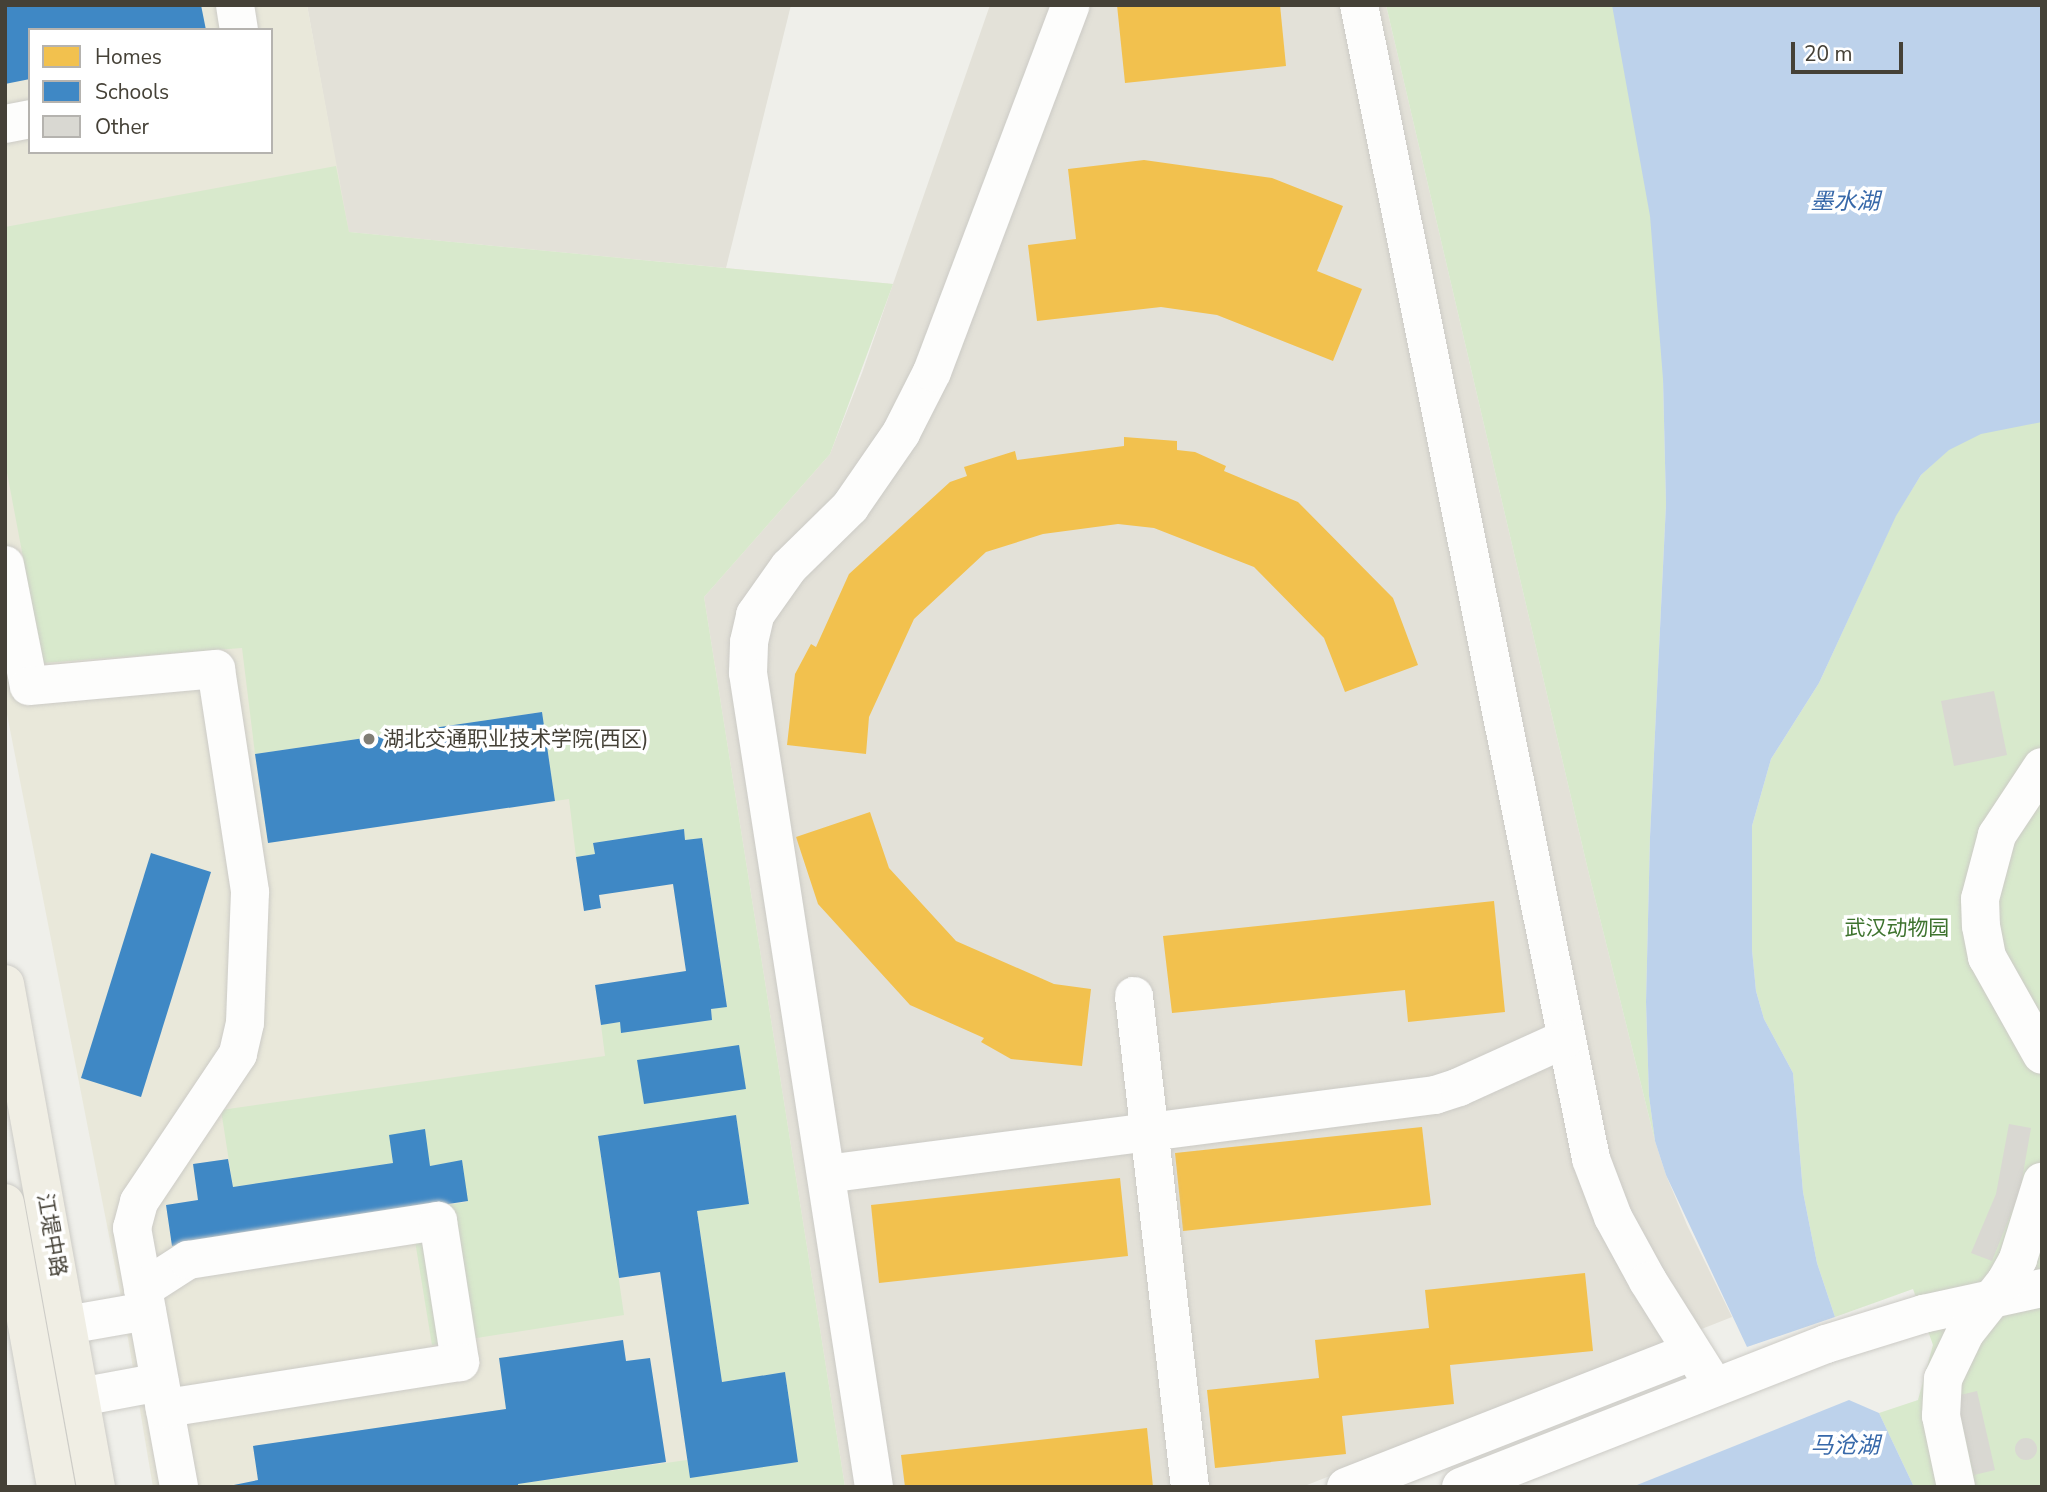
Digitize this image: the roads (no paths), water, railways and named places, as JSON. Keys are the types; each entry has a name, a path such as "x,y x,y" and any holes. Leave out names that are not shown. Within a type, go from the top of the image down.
{"main road":[{"name":"江堤中路","path":"5,984 96,1487"},
{"name":"江堤中路","path":"5,1203 56,1487"}],"lane":[{"path":"234,5 239,28"},
{"path":"874,1487 748,673 749,642 755,615 789,567 850,507 901,433 932,372 1071,5"},
{"path":"1359,5 1591,1159 1601,1190 1648,1281 1690,1352 1714,1386"},
{"path":"5,124 28,119"},
{"path":"5,565 29,686 216,669 250,892 245,1023 239,1054 139,1202 132,1228 178,1487"},
{"path":"2042,767 1997,835 1980,899 1981,926 1987,957 2042,1055"},
{"path":"1134,996 1190,1487"},
{"path":"826,1174 1435,1094 1459,1087 1565,1039"},
{"path":"1956,1487 1941,1416 1943,1379 1965,1333 1995,1297 2018,1259 2042,1182"},
{"path":"68,1325 145,1300 188,1260 438,1221 460,1362 162,1395 80,1397"},
{"path":"1461,1487 1714,1386 1865,1331 1995,1297 2042,1288"},
{"path":"1346,1487 1690,1352"}],"water":[{"name":"墨水湖","path":"1612,5 2042,5 2042,422 1981,434 1949,450 1921,475 1896,516 1819,683 1771,759 1752,826 1752,950 1756,991 1764,1019 1793,1073 1803,1192 1817,1263 1835,1317 1747,1347 1666,1175 1655,1141 1649,1096 1646,1002 1650,837 1666,504 1663,379 1650,216"},
{"name":"马沧湖","path":"1849,1400 1879,1413 1914,1487 1632,1487"}],"place":[{"name":"湖北交通职业技术学院(西区)","path":"369,739"}],"park label":[{"name":"武汉动物园","path":"1897,928"}]}
